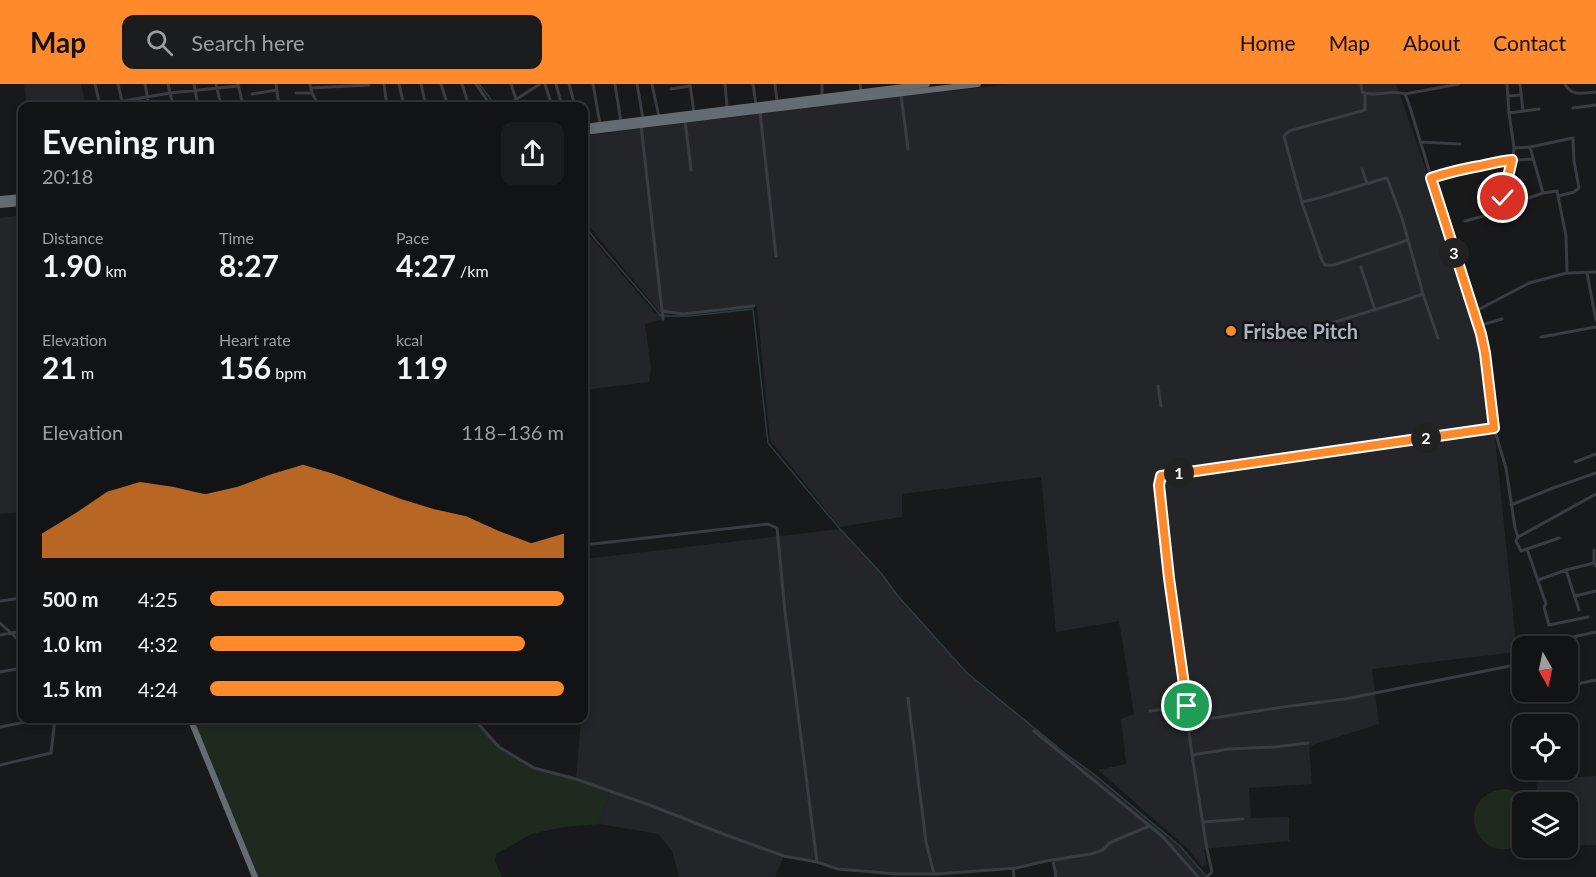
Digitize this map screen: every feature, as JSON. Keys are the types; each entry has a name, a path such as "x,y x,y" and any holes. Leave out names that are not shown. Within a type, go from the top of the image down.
{"highway":[{"path":"588,131 659,117 727,109 758,108 881,87 901,90 927,84"},
{"path":"588,126 621,122 685,120 758,108 901,90 978,84"},
{"path":"0,199 18,197"},
{"path":"0,206 18,204"},
{"path":"192,723 255,877"}],"street":[{"path":"95,84 99,102"},
{"path":"118,84 122,100"},
{"path":"145,84 148,102"},
{"path":"168,84 172,102"},
{"path":"194,84 197,102"},
{"path":"216,84 220,102"},
{"path":"276,84 278,102"},
{"path":"384,84 386,102"},
{"path":"399,84 403,102"},
{"path":"421,84 425,102"},
{"path":"441,84 446,102"},
{"path":"462,84 468,102"},
{"path":"476,84 488,102"},
{"path":"511,84 516,99"},
{"path":"513,102 540,84"},
{"path":"545,84 551,102"},
{"path":"556,84 561,102"},
{"path":"569,84 574,102"},
{"path":"593,84 600,125"},
{"path":"615,84 621,122"},
{"path":"637,84 663,319"},
{"path":"652,84 659,117"},
{"path":"725,84 727,109"},
{"path":"753,84 776,256"},
{"path":"775,84 778,103"},
{"path":"822,84 822,97"},
{"path":"860,84 861,92"},
{"path":"1361,84 1362,92 1369,95 1399,92 1405,94 1459,84"},
{"path":"1506,206 1503,198 1514,148 1507,84"},
{"path":"1520,84 1523,111"},
{"path":"1565,84 1567,89 1577,94 1596,92"},
{"path":"115,102 238,85 242,102"},
{"path":"317,102 310,86 369,85"},
{"path":"671,89 690,85 694,113"},
{"path":"252,94 277,90"},
{"path":"901,90 908,149"},
{"path":"296,93 312,93"},
{"path":"1365,93 1365,110 1289,131 1284,136 1302,202 1322,260 1326,265 1334,265 1408,240"},
{"path":"1405,94 1485,353 1494,428 1506,468 1518,537 1516,541 1521,550 1559,538"},
{"path":"1508,96 1521,95"},
{"path":"1573,108 1596,105"},
{"path":"1509,113 1539,109"},
{"path":"685,120 691,170"},
{"path":"1514,148 1573,138 1579,188 1574,192 1559,196"},
{"path":"1420,142 1460,144"},
{"path":"1530,147 1543,193"},
{"path":"1431,178 1454,170 1498,161 1533,159"},
{"path":"1362,169 1367,183"},
{"path":"1302,202 1325,198 1388,178 1438,338"},
{"path":"1466,221 1491,214 1506,206 1543,193 1557,191 1566,236 1567,273"},
{"path":"1361,267 1375,310"},
{"path":"1474,312 1529,283 1567,273 1596,272"},
{"path":"1587,273 1596,320"},
{"path":"1332,323 1423,294"},
{"path":"662,311 683,314 754,306"},
{"path":"1478,326 1502,319"},
{"path":"1541,337 1596,327"},
{"path":"1158,386 1161,406"},
{"path":"1207,877 1212,872 1192,755 1169,578 1159,485 1161,476 1494,428"},
{"path":"1575,462 1596,454"},
{"path":"1511,505 1596,473"},
{"path":"1518,537 1596,494"},
{"path":"588,545 768,524 777,528 785,612 817,862"},
{"path":"1527,549 1546,604 1544,607 1549,625 1588,617"},
{"path":"1538,580 1566,570 1595,564 1594,550"},
{"path":"1566,570 1579,610"},
{"path":"1575,596 1596,591"},
{"path":"0,601 18,599"},
{"path":"0,622 18,639"},
{"path":"0,635 18,632"},
{"path":"1578,636 1596,632"},
{"path":"1188,722 1345,699 1512,666"},
{"path":"0,672 18,669"},
{"path":"1578,684 1596,680"},
{"path":"908,698 926,842 934,874"},
{"path":"1150,711 1187,706"},
{"path":"0,727 21,723"},
{"path":"0,765 51,753 55,723"},
{"path":"478,723 500,747 534,768 576,779 784,856 817,862 838,869 898,876 1013,868 1091,854 1103,850 1109,843 1149,826"},
{"path":"1034,731 1163,837 1198,877"},
{"path":"1192,755 1229,749 1308,743"},
{"path":"1203,822 1244,819"},
{"path":"1053,860 1056,877"},
{"path":"1013,868 1014,877"},
{"path":"982,870 982,877"}],"shaded area":[{"path":"24,84 81,84 85,102 26,102"},
{"path":"1011,84 1396,84 1485,338 1515,636 1512,636 1512,653 1372,669 1379,724 1309,746 1312,784 1249,788 1251,818 1289,817 1289,841 1204,849 1207,865 1202,867 1188,849 1098,770 1126,764 1121,719 1134,714 1119,621 1056,632 1041,477 902,494 902,517 840,527 770,440 757,306 662,315 588,225 588,135"},
{"path":"18,216 18,512 0,514 0,218"},
{"path":"588,234 654,312 662,316 663,319 645,324 651,368 649,382 588,390"},
{"path":"840,529 967,673 1180,846 1206,877 1056,877 1053,860 1016,868 938,874 897,874 838,869 817,862 784,856 775,877 679,877 672,851 658,834 599,824 610,793 576,779 581,723 588,723 588,559"},
{"path":"192,723 477,723 500,747 534,768 576,779 610,793 599,824 563,827 531,834 496,854 495,861 502,877 255,877"},
{"path":"1596,776 1596,845 1578,846 1578,792 1537,792 1536,780 1578,780 1578,777"},
{"path":"1506,789 1516,792 1512,792 1512,847 1506,849 1493,848 1482,840 1476,829 1474,816 1478,804 1488,794"}],"waterway":[{"path":"479,84 493,102"},
{"path":"588,230 661,316 689,316 753,309 768,443 840,529 881,573 897,595 967,673 1180,846 1206,876"}],"place":[{"name":"Frisbee Pitch","path":"1231,331"}],"route":[{"path":"1187,706 1169,578 1159,485 1161,476 1494,428 1481,334 1431,178 1454,170 1512,160 1503,198"}]}
